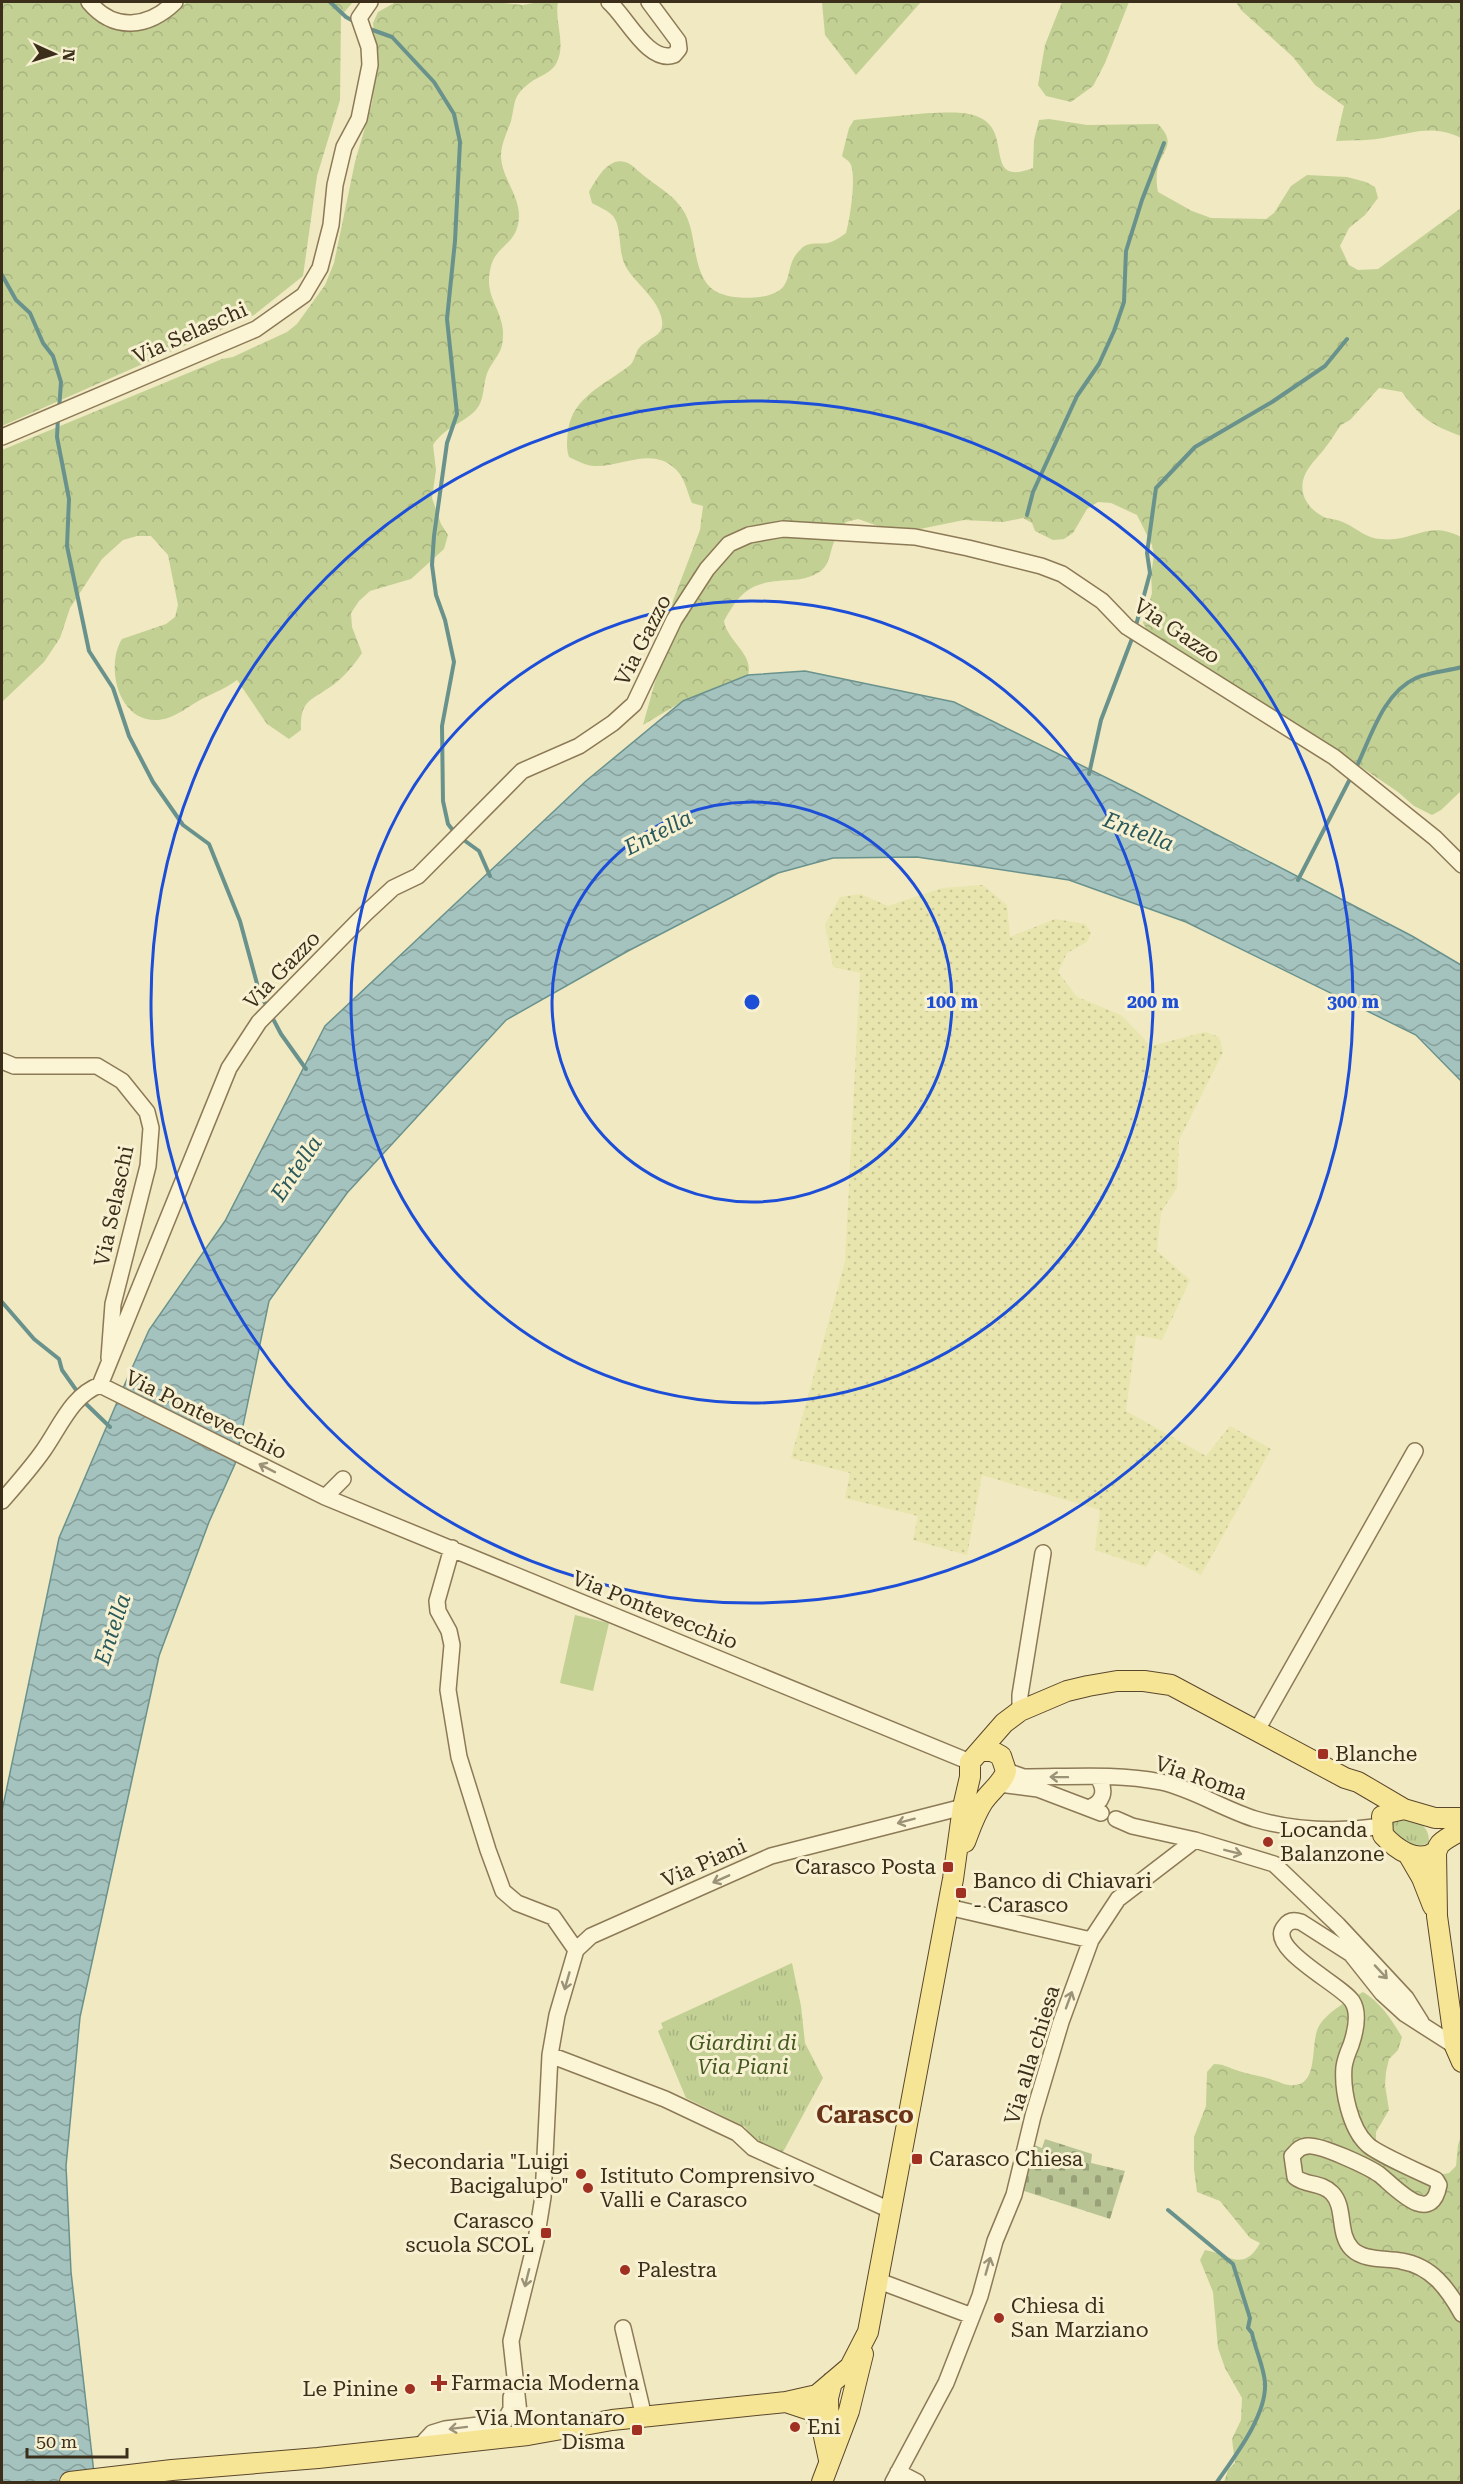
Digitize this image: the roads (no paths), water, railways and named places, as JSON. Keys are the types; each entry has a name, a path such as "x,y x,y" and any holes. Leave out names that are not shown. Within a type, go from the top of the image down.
{"main road":[{"path":"822,2482 849,2411 879,2281 953,1879 963,1807 974,1763 1004,1723 1020,1711 1088,1686 1117,1681 1144,1681 1171,1685 1345,1778 1358,1782 1404,1809 1435,1818 1461,1818"},
{"path":"953,1879 969,1831 1000,1774 1005,1743 1013,1731 1043,1701"},
{"path":"974,1763 992,1751 1000,1774"},
{"path":"974,1763 978,1785 1000,1774"},
{"path":"1345,1778 1382,1821 1383,1835 1394,1846 1408,1854 1425,1856 1461,1830"},
{"path":"1382,1821 1394,1810 1404,1809"},
{"path":"1435,1818 1441,1831 1438,1847 1437,1916 1458,2054"},
{"path":"1408,1854 1422,1878 1437,1916"},
{"path":"70,2482 528,2435 644,2417 786,2402 817,2395 850,2367 868,2332"},
{"path":"832,2382 843,2390 849,2411"},
{"path":"829,2460 828,2398 832,2382"},
{"path":"786,2402 813,2411 823,2432 829,2460"}],"street":[{"path":"89,2 112,21 133,24 165,11 175,2"},
{"name":"Via Selaschi","path":"2,437 256,329 304,295 320,268 331,225 335,185 345,147 359,119 370,65 369,47 359,18 370,2"},
{"path":"609,2 643,44 662,56 674,55 679,49 678,41 649,2"},
{"name":"Via Gazzo","path":"104,1387 109,1366 229,1068 259,1022 393,888 418,876 522,771 579,746 613,723 634,704 674,620 707,568 729,544 749,535 783,530 915,537 1020,561 1062,574 1102,601 1127,627 1334,758 1435,838 1461,865"},
{"name":"Via Selaschi","path":"2,1061 14,1066 97,1066 122,1081 147,1112 151,1128 148,1166 113,1304 109,1366"},
{"path":"2,1501 42,1452 75,1402 85,1393 104,1387"},
{"name":"Via Pontevecchio","path":"104,1387 322,1496 974,1763"},
{"path":"1257,1730 1415,1451"},
{"path":"322,1496 343,1479"},
{"path":"452,1548 437,1601 438,1611 449,1631 452,1645 448,1690 459,1757 503,1891 517,1903 553,1917 576,1950 557,2014 550,2055 543,2197 536,2240 511,2341 520,2422 528,2435"},
{"path":"1020,1711 1020,1695 1043,1553"},
{"path":"1000,1774 1095,1811 1101,1800 1102,1785 1098,1778"},
{"name":"Via Roma","path":"1000,1774 1024,1777 1138,1778 1164,1782 1255,1819 1290,1827 1337,1830 1382,1821"},
{"name":"Via Piani","path":"576,1950 591,1936 771,1857 963,1807"},
{"path":"1116,1819 1132,1826 1196,1840 1274,1864 1338,1925 1406,1998 1424,2026"},
{"name":"Via alla chiesa","path":"895,2477 946,2383 980,2296 995,2241 1014,2195 1061,2022 1091,1940 1118,1899 1196,1840"},
{"path":"948,1907 1091,1940"},
{"path":"1458,2054 1424,2026 1405,2014 1382,1993 1350,1954 1301,1922 1292,1921 1284,1926 1281,1934 1283,1943 1313,1971 1345,1992 1356,2008 1354,2033 1344,2066 1345,2090 1350,2116 1367,2145 1436,2180 1440,2185 1438,2194 1431,2200 1424,2204 1411,2202 1378,2174 1320,2148 1310,2146 1299,2148 1292,2156 1295,2177 1301,2182 1322,2185 1333,2193 1337,2200 1343,2231 1353,2250 1372,2257 1403,2261 1424,2269 1448,2288 1461,2314"},
{"path":"550,2055 665,2099 737,2133 753,2148 892,2211"},
{"path":"879,2281 970,2318"},
{"path":"623,2328 644,2417"},
{"path":"420,2447 432,2433 438,2431 504,2422 511,2409 514,2371"},
{"path":"895,2477 917,2482"}],"water":[{"name":"Entella","path":"805,671 954,702 1133,791 1412,936 1461,965 1461,1081 1416,1035 1186,922 1069,880 917,857 833,858 778,873 628,951 506,1020 347,1193 269,1301 235,1464 209,1522 159,1656 80,2017 66,2166 71,2272 95,2482 2,2482 2,1811 59,1538 124,1386 149,1330 225,1221 325,1026 586,781 683,701 748,675"}],"waterway":[{"path":"330,2 355,22"},
{"path":"367,28 392,37 434,82 454,114 460,142 455,241 447,319 457,414 447,443 432,565 436,595 445,620 454,662 442,726 443,801 448,824 455,833"},
{"path":"1027,515 1033,492 1077,396 1099,364 1114,331 1124,302 1126,251 1142,200 1164,143"},
{"path":"2,275 16,300 30,313 43,343 53,356 61,382 59,410"},
{"path":"1135,629 1150,573 1147,553 1156,488 1195,447 1272,402 1325,366 1347,339"},
{"path":"58,417 57,437 69,499 67,546 89,651 113,688 129,736 153,782 183,825 209,844 240,921 259,991 268,1009"},
{"path":"1089,774 1101,720 1133,636"},
{"path":"1356,768 1379,717 1395,694 1416,678 1462,667"},
{"path":"1298,880 1352,775"},
{"path":"461,838 479,851 490,876"},
{"path":"271,1015 281,1034 306,1069"},
{"path":"2,1302 34,1339 59,1359 62,1370 79,1394"},
{"path":"83,1401 110,1427"},
{"path":"1168,2210 1233,2264 1250,2318 1248,2328 1252,2333 1264,2377 1264,2395 1255,2422 1241,2448 1217,2482"}],"place":[{"name":"Blanche","path":"1323,1754"},
{"name":"Locanda Balanzone","path":"1268,1842"},
{"name":"Carasco Posta","path":"948,1867"},
{"name":"Banco di Chiavari - Carasco","path":"961,1893"},
{"name":"Carasco Chiesa","path":"917,2159"},
{"name":"Secondaria \"Luigi Bacigalupo\"","path":"581,2174"},
{"name":"Istituto Comprensivo Valli e Carasco","path":"588,2188"},
{"name":"Carasco scuola SCOL","path":"546,2233"},
{"name":"Palestra","path":"625,2270"},
{"name":"Chiesa di San Marziano","path":"999,2318"},
{"name":"Farmacia Moderna","path":"439,2383"},
{"name":"Le Pinine","path":"410,2389"},
{"name":"Eni","path":"795,2427"},
{"name":"Via Montanaro Disma","path":"637,2430"}],"district":[{"name":"Carasco","path":"865,2115"}],"park label":[{"name":"Giardini di Via Piani","path":"743,2055"}]}
